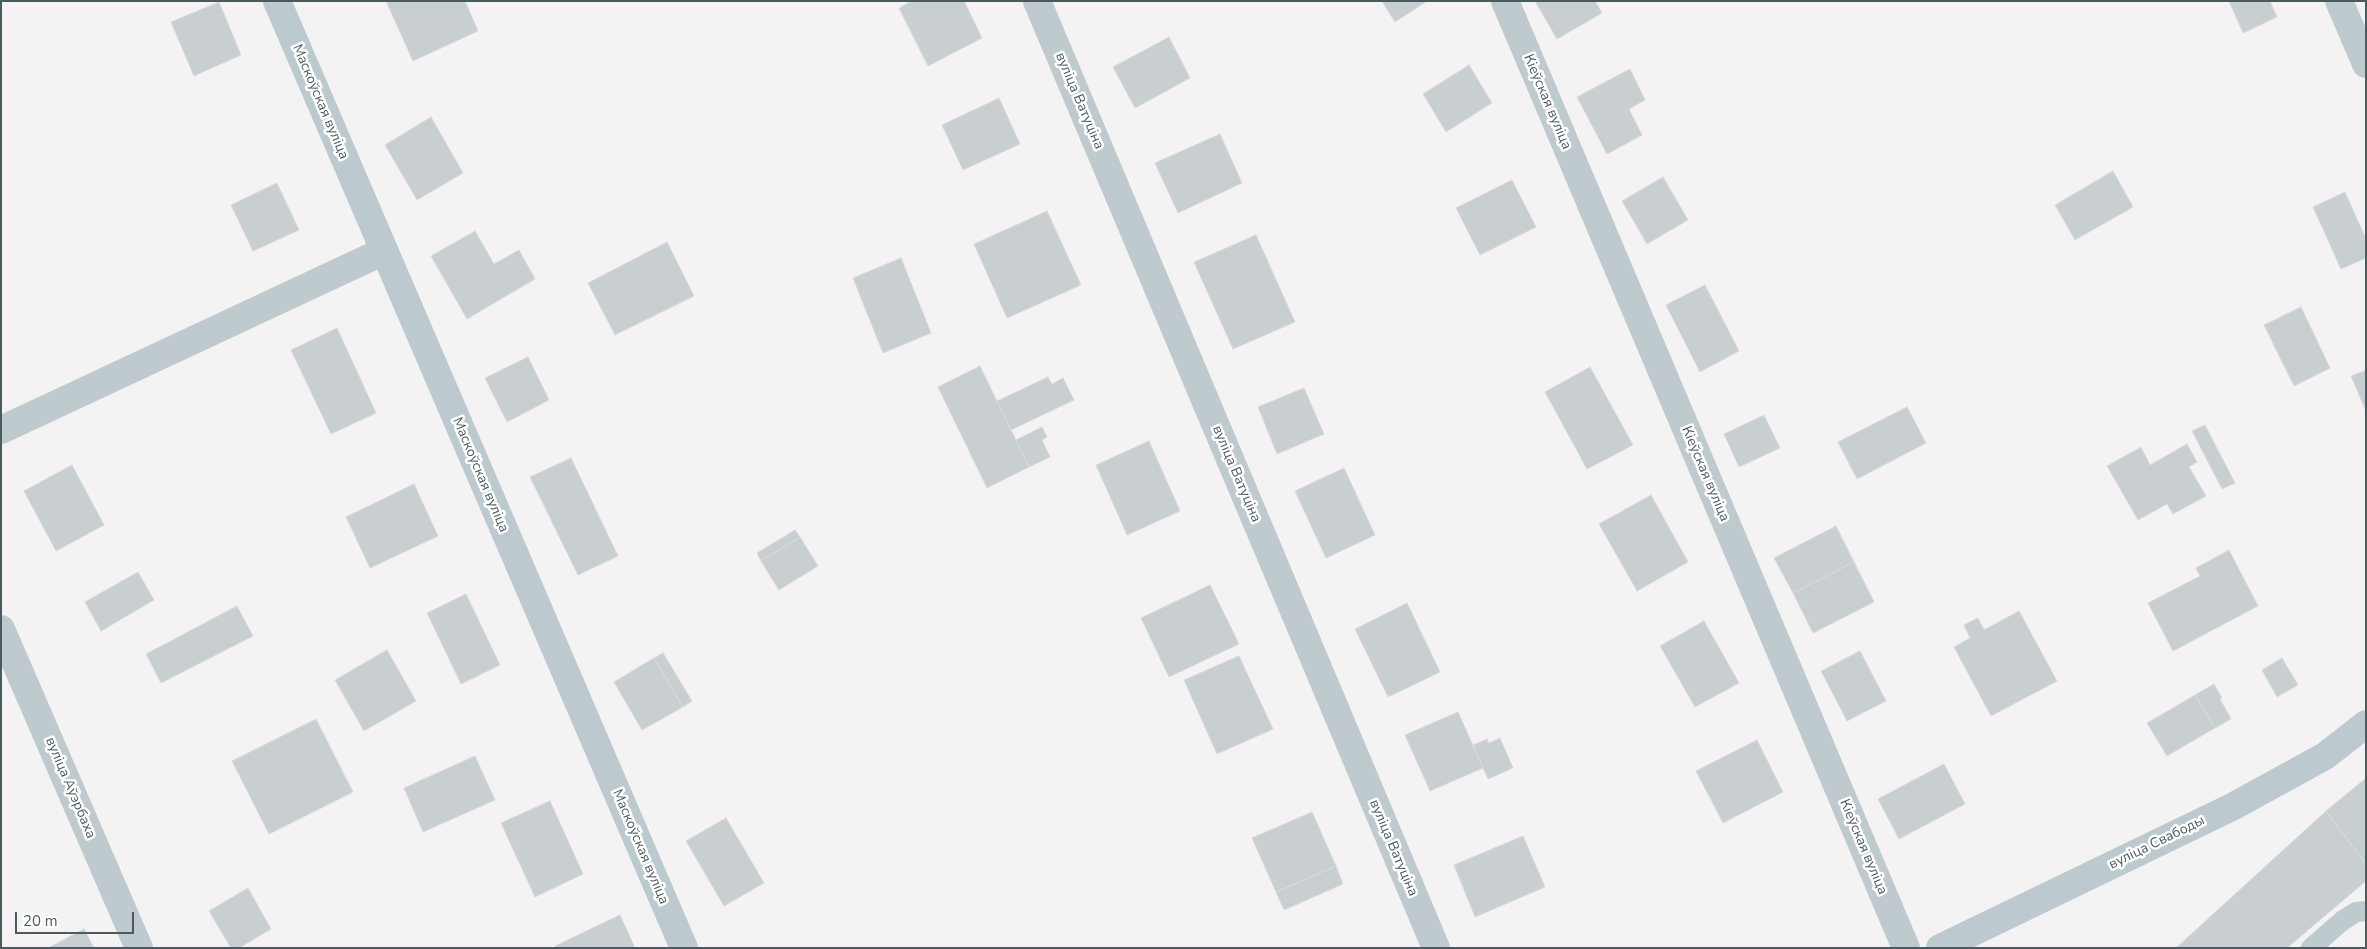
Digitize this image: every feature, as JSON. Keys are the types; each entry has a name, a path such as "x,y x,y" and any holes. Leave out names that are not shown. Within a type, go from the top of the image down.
{"street":[{"name":"Маскоўская вуліца","path":"277,1 684,948"},
{"name":"вуліца Ватуціна","path":"1036,1 1436,948"},
{"name":"Кіеўская вуліца","path":"1504,1 1906,948"},
{"path":"2339,1 2366,64"},
{"path":"1,430 384,251"},
{"name":"вуліца Аўэрбаха","path":"1,629 139,948"},
{"name":"вуліца Свабоды","path":"1940,948 2234,806 2325,756 2366,724"}],"lane":[{"path":"2311,948 2342,921 2356,912 2366,911"}],"building":[{"path":"386,1 465,1 478,31 413,61"},
{"path":"912,1 964,1 982,38 928,66 899,8"},
{"path":"1382,1 1427,1 1395,22"},
{"path":"1535,1 1595,1 1602,13 1557,39"},
{"path":"2229,1 2270,1 2277,17 2243,33"},
{"path":"219,2 241,55 194,76 171,22"},
{"path":"1169,37 1190,78 1135,108 1113,67"},
{"path":"1469,65 1492,103 1446,132 1423,94"},
{"path":"1630,69 1645,100 1629,109 1642,135 1607,154 1577,97"},
{"path":"999,98 1020,144 963,170 942,125"},
{"path":"431,117 463,173 417,200 385,145"},
{"path":"1220,134 1242,183 1178,213 1155,163"},
{"path":"2113,171 2133,207 2075,240 2055,205"},
{"path":"1663,177 1688,220 1647,244 1622,201"},
{"path":"1512,180 1536,227 1480,255 1456,208"},
{"path":"277,183 299,230 253,251 231,205"},
{"path":"2345,192 2366,239 2366,258 2341,269 2313,207"},
{"path":"1047,211 1081,285 1007,318 974,244"},
{"path":"475,231 494,264 519,250 535,279 467,319 431,256"},
{"path":"1256,235 1295,322 1233,349 1194,262"},
{"path":"667,242 694,296 615,335 588,283"},
{"path":"901,258 931,333 883,353 853,278"},
{"path":"1705,285 1739,351 1700,372 1666,305"},
{"path":"2301,307 2330,368 2294,386 2264,325"},
{"path":"337,328 376,413 331,434 291,350"},
{"path":"528,357 549,400 507,422 485,378"},
{"path":"980,366 1029,467 987,488 938,387"},
{"path":"1590,367 1633,445 1587,469 1545,392"},
{"path":"2366,370 2366,411 2351,376"},
{"path":"1048,377 1052,384 1063,378 1074,400 1011,430 997,401"},
{"path":"1304,388 1324,434 1277,454 1258,407"},
{"path":"1907,407 1926,443 1857,479 1838,442"},
{"path":"1764,415 1780,448 1739,467 1724,434"},
{"path":"2205,425 2235,483 2222,489 2192,431"},
{"path":"1042,427 1047,437 1042,440 1050,457 1029,467 1016,440"},
{"path":"1149,441 1180,511 1127,535 1096,465"},
{"path":"2187,444 2197,462 2189,467 2206,496 2173,514 2167,504 2138,520 2107,466 2141,447 2150,465"},
{"path":"571,458 618,556 578,575 530,477"},
{"path":"72,465 104,525 56,551 24,491"},
{"path":"1344,468 1375,535 1326,558 1295,491"},
{"path":"414,484 438,536 370,568 346,517"},
{"path":"1651,495 1688,562 1637,591 1599,524"},
{"path":"1836,526 1854,562 1793,593 1774,558"},
{"path":"795,530 800,537 761,561 757,553"},
{"path":"800,537 818,566 779,590 761,561"},
{"path":"2229,550 2258,606 2173,651 2148,603 2200,576 2196,568"},
{"path":"1854,562 1874,602 1813,633 1793,593"},
{"path":"138,572 154,600 101,631 85,602"},
{"path":"1210,585 1239,644 1169,677 1141,618"},
{"path":"466,594 500,665 461,684 427,613"},
{"path":"1407,603 1440,672 1388,697 1355,629"},
{"path":"237,606 253,636 161,683 146,654"},
{"path":"2019,611 2057,681 1991,716 1954,647 1970,638 1964,625 1978,618 1984,630"},
{"path":"1704,621 1739,683 1695,707 1660,646"},
{"path":"387,650 416,701 364,731 335,680"},
{"path":"1860,651 1886,701 1847,721 1821,671"},
{"path":"663,653 692,701 683,707 654,658"},
{"path":"1239,656 1273,729 1217,754 1184,680"},
{"path":"654,658 683,707 642,730 614,682"},
{"path":"2282,658 2298,685 2277,697 2262,670"},
{"path":"2214,684 2231,719 2215,728 2195,695"},
{"path":"2195,695 2215,728 2167,756 2147,723"},
{"path":"1458,712 1483,768 1430,791 1405,735"},
{"path":"316,719 353,792 269,834 232,761"},
{"path":"1500,738 1513,768 1488,779 1473,745 1487,739 1489,743"},
{"path":"1757,740 1783,792 1723,823 1696,771"},
{"path":"475,756 495,800 423,832 404,788"},
{"path":"1944,764 1965,804 1899,839 1878,799"},
{"path":"2366,778 2366,864 2326,811"},
{"path":"550,801 583,874 535,897 501,823"},
{"path":"2326,811 2366,864 2366,881 2287,948 2176,948"},
{"path":"1312,812 1336,866 1276,892 1252,838"},
{"path":"726,818 764,883 724,906 686,841"},
{"path":"1523,836 1545,887 1475,917 1454,865"},
{"path":"1336,866 1343,884 1284,910 1276,892"},
{"path":"248,888 271,929 239,948 231,948 209,911"},
{"path":"620,915 635,948 556,948 555,946"},
{"path":"84,929 94,948 48,948"}]}
